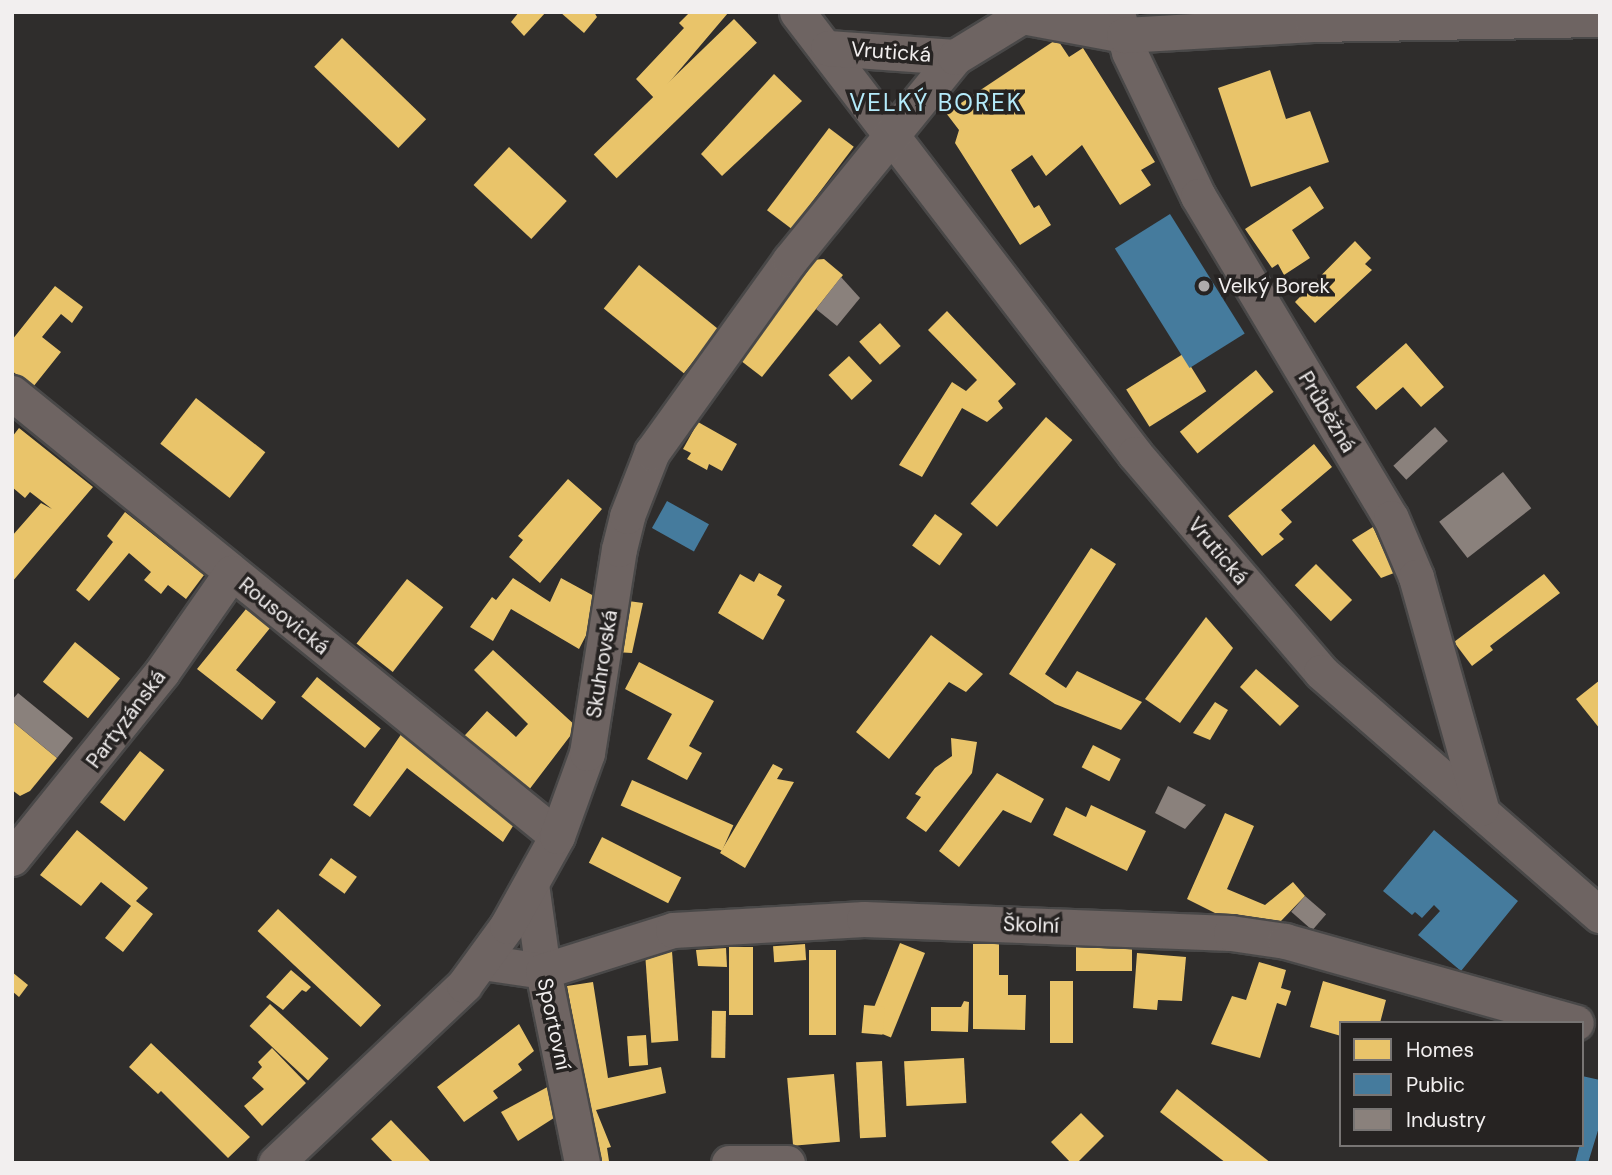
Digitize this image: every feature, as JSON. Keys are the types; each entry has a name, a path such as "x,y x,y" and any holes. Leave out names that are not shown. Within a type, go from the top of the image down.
{"street":[{"name":"Vrutická","path":"797,12 828,48 890,137 1135,454 1321,672 1481,808 1600,915"},
{"name":"Vrutická","path":"890,137 955,57 1024,14 1120,24"},
{"path":"1120,24 1600,19"},
{"name":"Průběžná","path":"1120,24 1198,196 1391,518 1416,577 1481,808"},
{"name":"Vrutická","path":"828,48 955,57"},
{"name":"Skuhrovská","path":"276,1163 443,1005 482,962 531,884 556,836 587,753 619,549 627,516 652,453 790,260 890,137"},
{"name":"Rousovická","path":"12,393 556,836"},
{"name":"Partyzánská","path":"12,858 162,672 231,573"},
{"name":"Sportovní","path":"531,884 543,971 582,1163"},
{"name":"Školní","path":"482,962 543,971 673,929 836,920 1231,933 1285,941 1569,1021"},
{"path":"729,1163 788,1163"}],"building: Homes":[{"path":"519,12 546,12 524,36 511,22"},
{"path":"560,12 594,12 597,17 584,33"},
{"path":"690,12 728,13 655,99 636,79 684,28 679,23"},
{"path":"734,19 757,43 617,178 594,154"},
{"path":"342,38 426,119 398,148 314,67"},
{"path":"1057,39 1069,57 1083,48 1155,162 1141,170 1151,185 1120,205 1082,145 1046,176 1032,155 1011,170 1034,208 1039,205 1051,225 1020,245 955,143 959,130 946,113"},
{"path":"1270,70 1286,119 1310,111 1329,162 1251,187 1218,88"},
{"path":"774,74 802,101 722,176 701,154"},
{"path":"829,128 854,147 792,229 767,210"},
{"path":"509,147 567,201 531,239 474,185"},
{"path":"1310,186 1324,208 1292,230 1310,258 1284,275 1278,264 1272,268 1245,229"},
{"path":"1355,241 1371,258 1365,264 1372,270 1315,323 1295,302"},
{"path":"824,259 843,275 762,377 736,357 812,260"},
{"path":"639,265 719,330 684,373 604,309"},
{"path":"55,286 83,307 72,323 61,314 42,337 61,352 33,387 12,371 12,340"},
{"path":"947,311 1016,384 998,401 1003,408 987,422 962,408 922,477 899,465 952,382 966,391 977,380 928,330"},
{"path":"880,323 901,346 880,365 859,342"},
{"path":"1406,343 1444,387 1421,407 1403,387 1376,410 1356,387"},
{"path":"1183,354 1206,391 1149,427 1126,390"},
{"path":"849,356 872,381 852,400 829,375"},
{"path":"1256,370 1274,392 1197,453 1180,432"},
{"path":"196,398 265,452 230,498 160,444"},
{"path":"1046,417 1072,440 997,527 971,504"},
{"path":"698,422 737,444 722,471 709,464 707,470 687,459 691,453 683,449"},
{"path":"19,428 93,487 12,582 12,536 41,503 52,509 30,492 25,498 12,487 12,437"},
{"path":"1314,444 1332,467 1281,510 1292,522 1279,534 1284,539 1262,556 1228,516"},
{"path":"568,479 602,509 540,583 509,557 523,540 518,536"},
{"path":"125,512 204,575 186,599 168,585 161,594 144,580 151,572 129,553 89,601 76,590 113,542 107,536"},
{"path":"935,514 963,534 940,566 912,546"},
{"path":"1373,527 1394,573 1381,578 1352,540"},
{"path":"1091,548 1116,564 1045,674 1066,688 1077,671 1142,702 1121,730 1055,704 1009,674"},
{"path":"1316,564 1352,600 1331,621 1295,585"},
{"path":"759,573 782,586 777,595 785,600 763,640 718,613 740,574 754,582"},
{"path":"1544,574 1560,593 1490,646 1493,650 1472,666 1454,642"},
{"path":"513,578 550,602 561,578 594,596 592,624 579,649 511,609 493,641 470,627 492,597 496,600"},
{"path":"407,579 443,607 393,672 357,644"},
{"path":"621,600 643,603 632,653 615,652"},
{"path":"246,609 270,628 236,670 276,702 262,720 197,669"},
{"path":"1206,617 1233,648 1180,723 1145,699"},
{"path":"931,635 983,674 966,692 949,682 889,759 856,732"},
{"path":"75,642 120,679 88,718 43,682"},
{"path":"493,650 577,727 519,803 456,745 487,711 516,737 528,724 474,670"},
{"path":"639,662 714,701 689,746 702,753 687,780 647,759 672,714 625,689"},
{"path":"1256,669 1299,706 1280,726 1240,687"},
{"path":"317,677 381,729 365,748 301,696"},
{"path":"1600,680 1600,729 1576,699"},
{"path":"1215,702 1228,710 1210,740 1193,733"},
{"path":"12,721 57,758 30,791 20,796 12,790"},
{"path":"402,733 518,818 503,842 407,768 370,817 353,805"},
{"path":"951,738 977,742 972,773 926,832 906,818 921,797 915,794 935,768 952,756"},
{"path":"1093,745 1121,759 1109,781 1082,767"},
{"path":"140,751 164,770 124,821 100,802"},
{"path":"773,764 783,769 777,779 794,782 745,868 720,853"},
{"path":"997,773 1044,799 1031,823 1003,810 959,867 939,851"},
{"path":"632,780 733,825 722,851 621,806"},
{"path":"1091,805 1146,831 1127,871 1053,835 1066,807 1086,817"},
{"path":"1225,813 1254,826 1227,889 1265,905 1293,882 1305,896 1280,922 1215,913 1187,899"},
{"path":"77,830 148,888 136,901 153,914 123,952 105,938 131,906 101,882 81,906 40,875"},
{"path":"602,837 681,877 668,903 589,863"},
{"path":"331,858 357,877 345,894 319,875"},
{"path":"278,909 381,1005 361,1027 258,931"},
{"path":"900,943 925,953 891,1037 866,1027"},
{"path":"805,944 806,960 774,962 773,946"},
{"path":"973,944 999,944 999,975 1008,975 1008,995 1026,995 1025,1030 973,1029"},
{"path":"1076,945 1132,945 1132,971 1076,971"},
{"path":"729,947 753,947 753,1015 729,1015"},
{"path":"726,948 727,967 698,966 696,950"},
{"path":"809,950 836,950 836,1035 809,1035"},
{"path":"672,951 678,1041 651,1043 645,953"},
{"path":"1137,953 1186,957 1182,1001 1158,1000 1157,1010 1133,1008"},
{"path":"1259,962 1286,970 1281,988 1291,991 1286,1006 1277,1003 1260,1058 1211,1044 1232,996 1246,1000"},
{"path":"291,970 311,987 306,992 302,990 283,1010 266,997"},
{"path":"12,972 28,985 19,997 12,991"},
{"path":"1050,981 1073,981 1073,1043 1050,1043"},
{"path":"1323,981 1386,1000 1381,1021 1339,1021 1339,1035 1310,1027"},
{"path":"593,982 608,1078 661,1067 666,1093 596,1110 611,1147 607,1148 609,1161 604,1163 599,1163 567,986"},
{"path":"964,1001 969,1002 968,1032 931,1031 931,1007 961,1007"},
{"path":"270,1004 329,1059 308,1081 250,1026"},
{"path":"864,1005 885,1007 882,1035 862,1033"},
{"path":"712,1011 726,1011 725,1058 711,1058"},
{"path":"519,1024 534,1051 518,1064 522,1070 493,1091 498,1098 464,1122 437,1087"},
{"path":"646,1035 648,1065 629,1066 627,1036"},
{"path":"151,1043 250,1137 228,1158 161,1091 158,1094 129,1067"},
{"path":"272,1048 306,1083 262,1126 244,1106 264,1089 252,1078 262,1067 258,1062"},
{"path":"964,1058 966,1103 906,1106 904,1061"},
{"path":"882,1061 886,1137 860,1138 856,1062"},
{"path":"834,1074 840,1142 793,1146 787,1078"},
{"path":"553,1084 557,1116 518,1141 501,1112"},
{"path":"1177,1089 1271,1163 1226,1163 1160,1112"},
{"path":"1081,1113 1104,1136 1077,1163 1071,1163 1051,1142"},
{"path":"391,1120 432,1163 394,1163 371,1139"}],"building: Public":[{"path":"1170,214 1245,334 1190,368 1115,248"},
{"path":"667,501 709,524 694,551 652,528"},
{"path":"1434,830 1518,901 1461,971 1418,935 1440,911 1434,905 1422,918 1415,912 1412,915 1383,891"},
{"path":"1584,1076 1600,1080 1600,1124 1588,1163 1575,1163 1579,1147 1584,1147"}],"building: Industry":[{"path":"841,277 860,298 837,326 816,309"},
{"path":"1435,427 1448,441 1406,480 1393,466"},
{"path":"1503,472 1531,508 1467,558 1439,522"},
{"path":"18,693 73,738 57,758 12,721 12,700"},
{"path":"1168,786 1206,805 1185,829 1155,813"},
{"path":"1305,896 1326,914 1312,930 1291,912"}],"place":[{"name":"Velký Borek","path":"1204,286"}],"district":[{"name":"VELKÝ BOREK","path":"936,103"}]}
